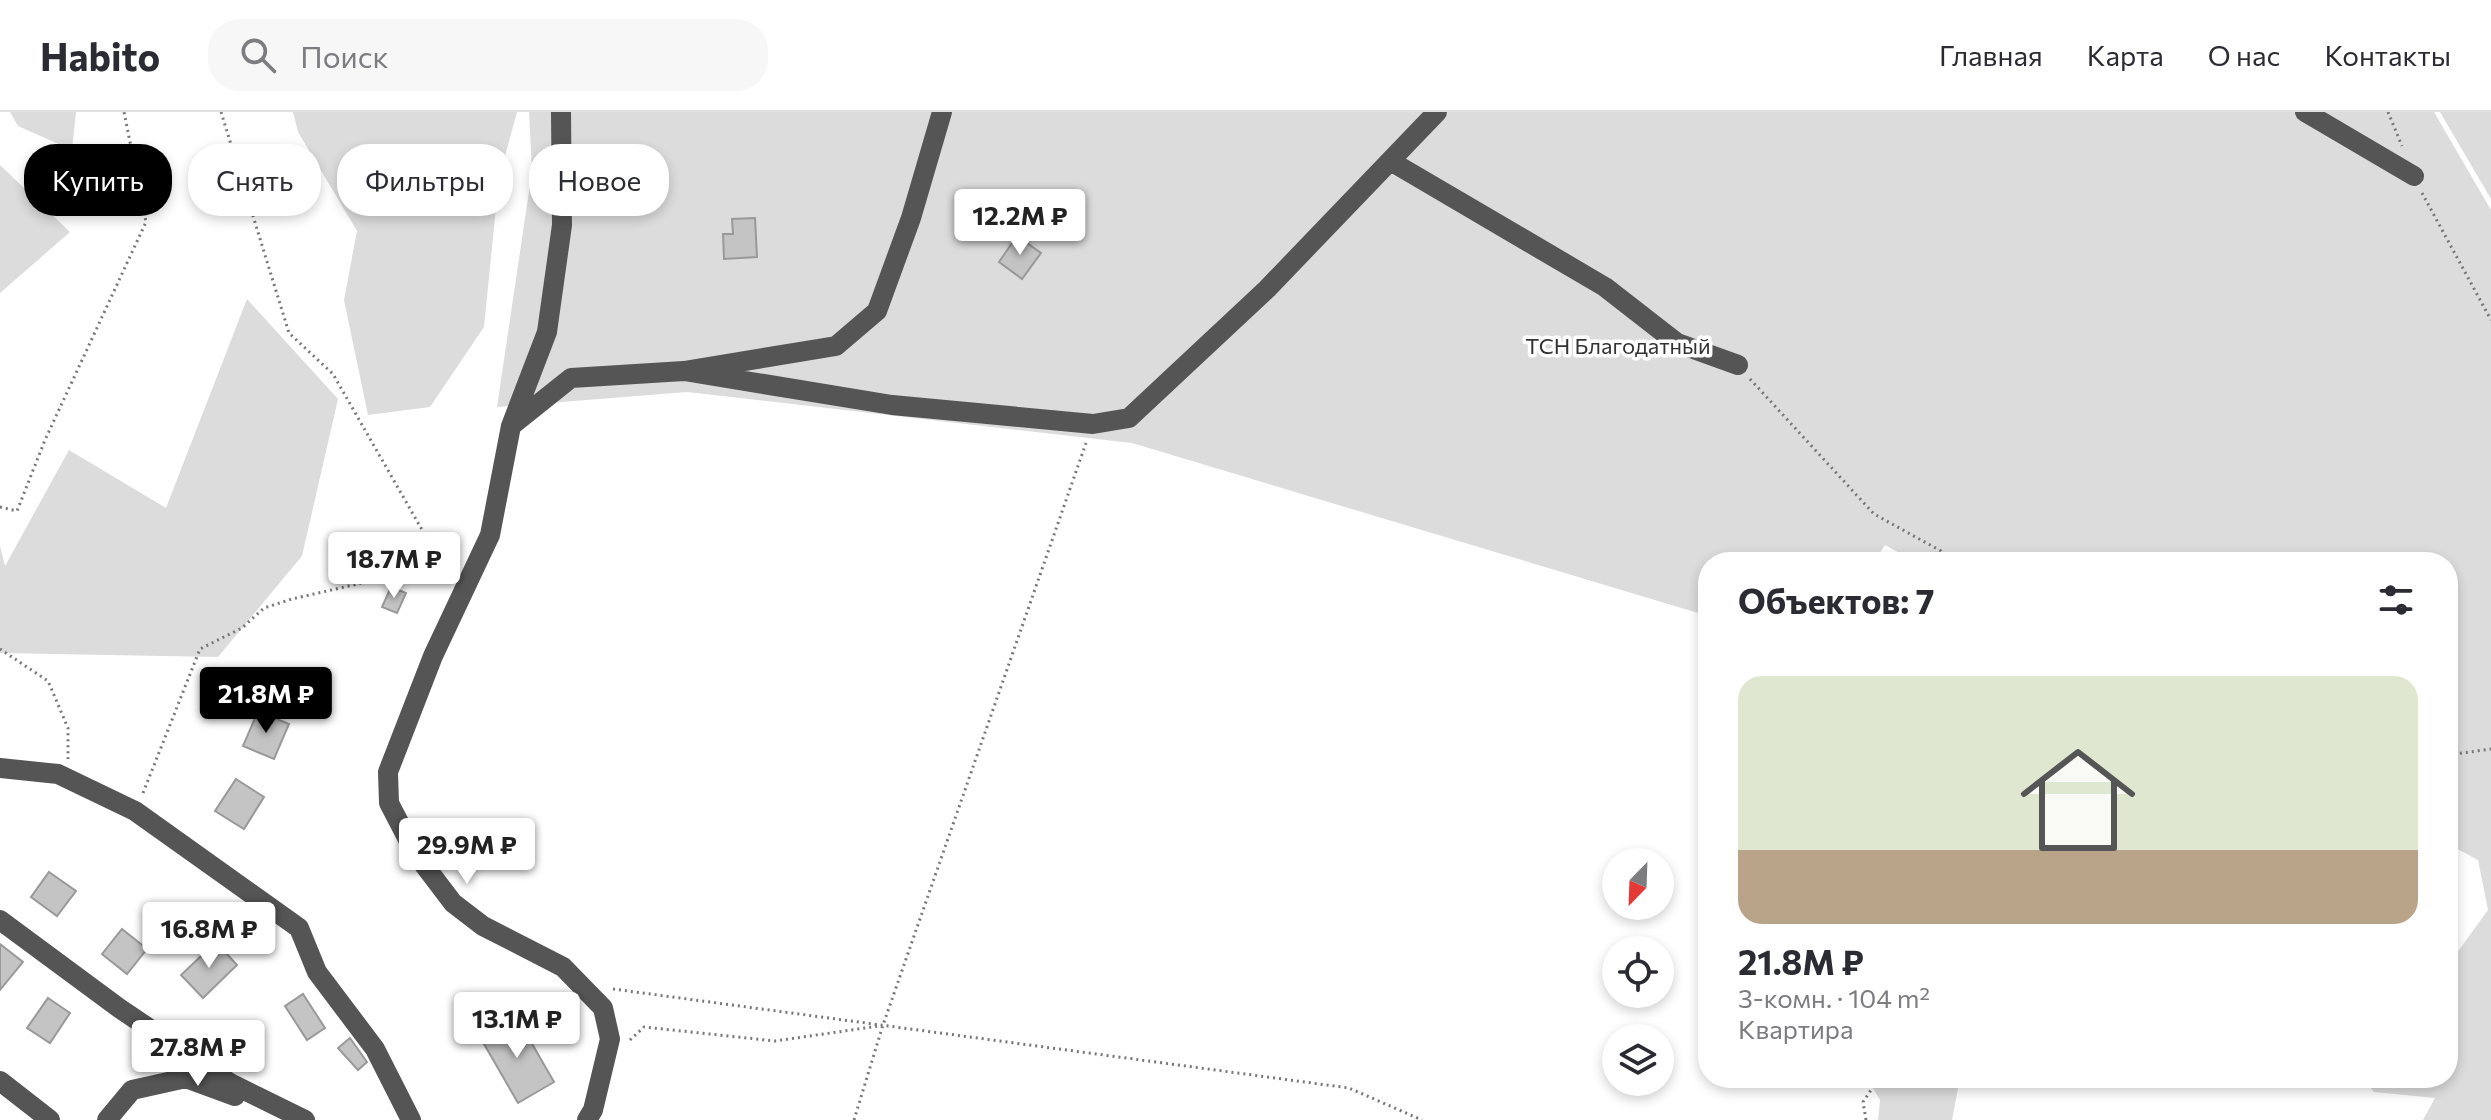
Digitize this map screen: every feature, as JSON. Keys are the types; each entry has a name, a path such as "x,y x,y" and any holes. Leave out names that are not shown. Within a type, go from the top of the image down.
{"street":[{"path":"561,112 562,225 547,332 511,426 494,520 410,709 388,772 389,803 415,853 453,903 483,926 563,967 603,1008 610,1039 605,1066 587,1120"},
{"path":"511,426 571,378 684,371 836,346 877,311 911,218 942,112"},
{"path":"684,371 892,405 1093,424 1129,418 1267,289 1437,112"},
{"path":"2305,112 2414,176"},
{"path":"1392,162 1605,287 1677,343 1738,365"},
{"path":"0,768 58,774 135,811 299,928 317,972 375,1049 411,1120"},
{"path":"0,920 119,1008 230,1083 304,1120"},
{"path":"107,1120 132,1090 186,1078 304,1120"},
{"path":"0,1081 50,1120"}],"path":[{"path":"0,507 17,511 45,440 146,222 124,112"},
{"path":"221,112 289,333 333,374 445,570"},
{"path":"2388,112 2414,176 2491,320"},
{"path":"1738,365 1874,514 1941,552"},
{"path":"854,1120 883,1025 1093,424"},
{"path":"135,811 200,649 242,628 264,608 292,599 375,580 445,570 471,576"},
{"path":"0,649 48,681 68,728 67,778"},
{"path":"2458,754 2491,749"},
{"path":"581,985 1349,1088 1422,1120"},
{"path":"605,1066 644,1027 775,1041 883,1025"},
{"path":"1866,1120 1863,1102 1872,1088"}],"green space":[{"path":"10,112 76,112 73,144 58,144 18,126"},
{"path":"293,112 517,112 508,144 337,144 337,197 321,171 321,144 305,144 298,132"},
{"name":"ТСН Благодатный","path":"529,112 2434,112 2491,210 2491,1120 2423,1120 2435,1098 2374,1092 2371,1088 2458,1088 2458,951 2488,910 2478,860 2458,849 2458,552 1898,552 1885,545 1880,552 1698,552 1698,613 1132,443 687,392 497,407 529,191 529,216 669,216 669,144 531,144"},
{"path":"2440,112 2491,112 2491,199"},
{"path":"0,165 24,188 24,216 53,216 70,232 0,293"},
{"path":"348,216 495,216 484,327 430,407 368,415 344,300 357,231"},
{"path":"247,299 338,399 302,556 218,657 0,653 0,546 5,566 69,450 166,508"},
{"path":"1873,1088 1958,1088 1952,1120 1878,1120 1880,1100"}],"building":[{"path":"755,218 757,257 724,259 723,234 733,234 732,219"},
{"path":"1017,236 1041,253 1022,279 999,262"},
{"path":"391,587 406,593 397,613 382,607"},
{"path":"258,711 289,724 274,759 243,746"},
{"path":"236,779 264,797 244,829 215,811"},
{"path":"49,872 76,891 57,916 31,897"},
{"path":"122,929 147,949 127,974 102,954"},
{"path":"216,942 237,965 203,998 181,975"},
{"path":"0,944 23,962 0,990"},
{"path":"303,994 325,1028 307,1040 285,1006"},
{"path":"48,998 70,1013 50,1043 27,1028"},
{"path":"516,1016 554,1082 518,1103 480,1037"},
{"path":"350,1038 367,1062 358,1070 338,1048"}]}
